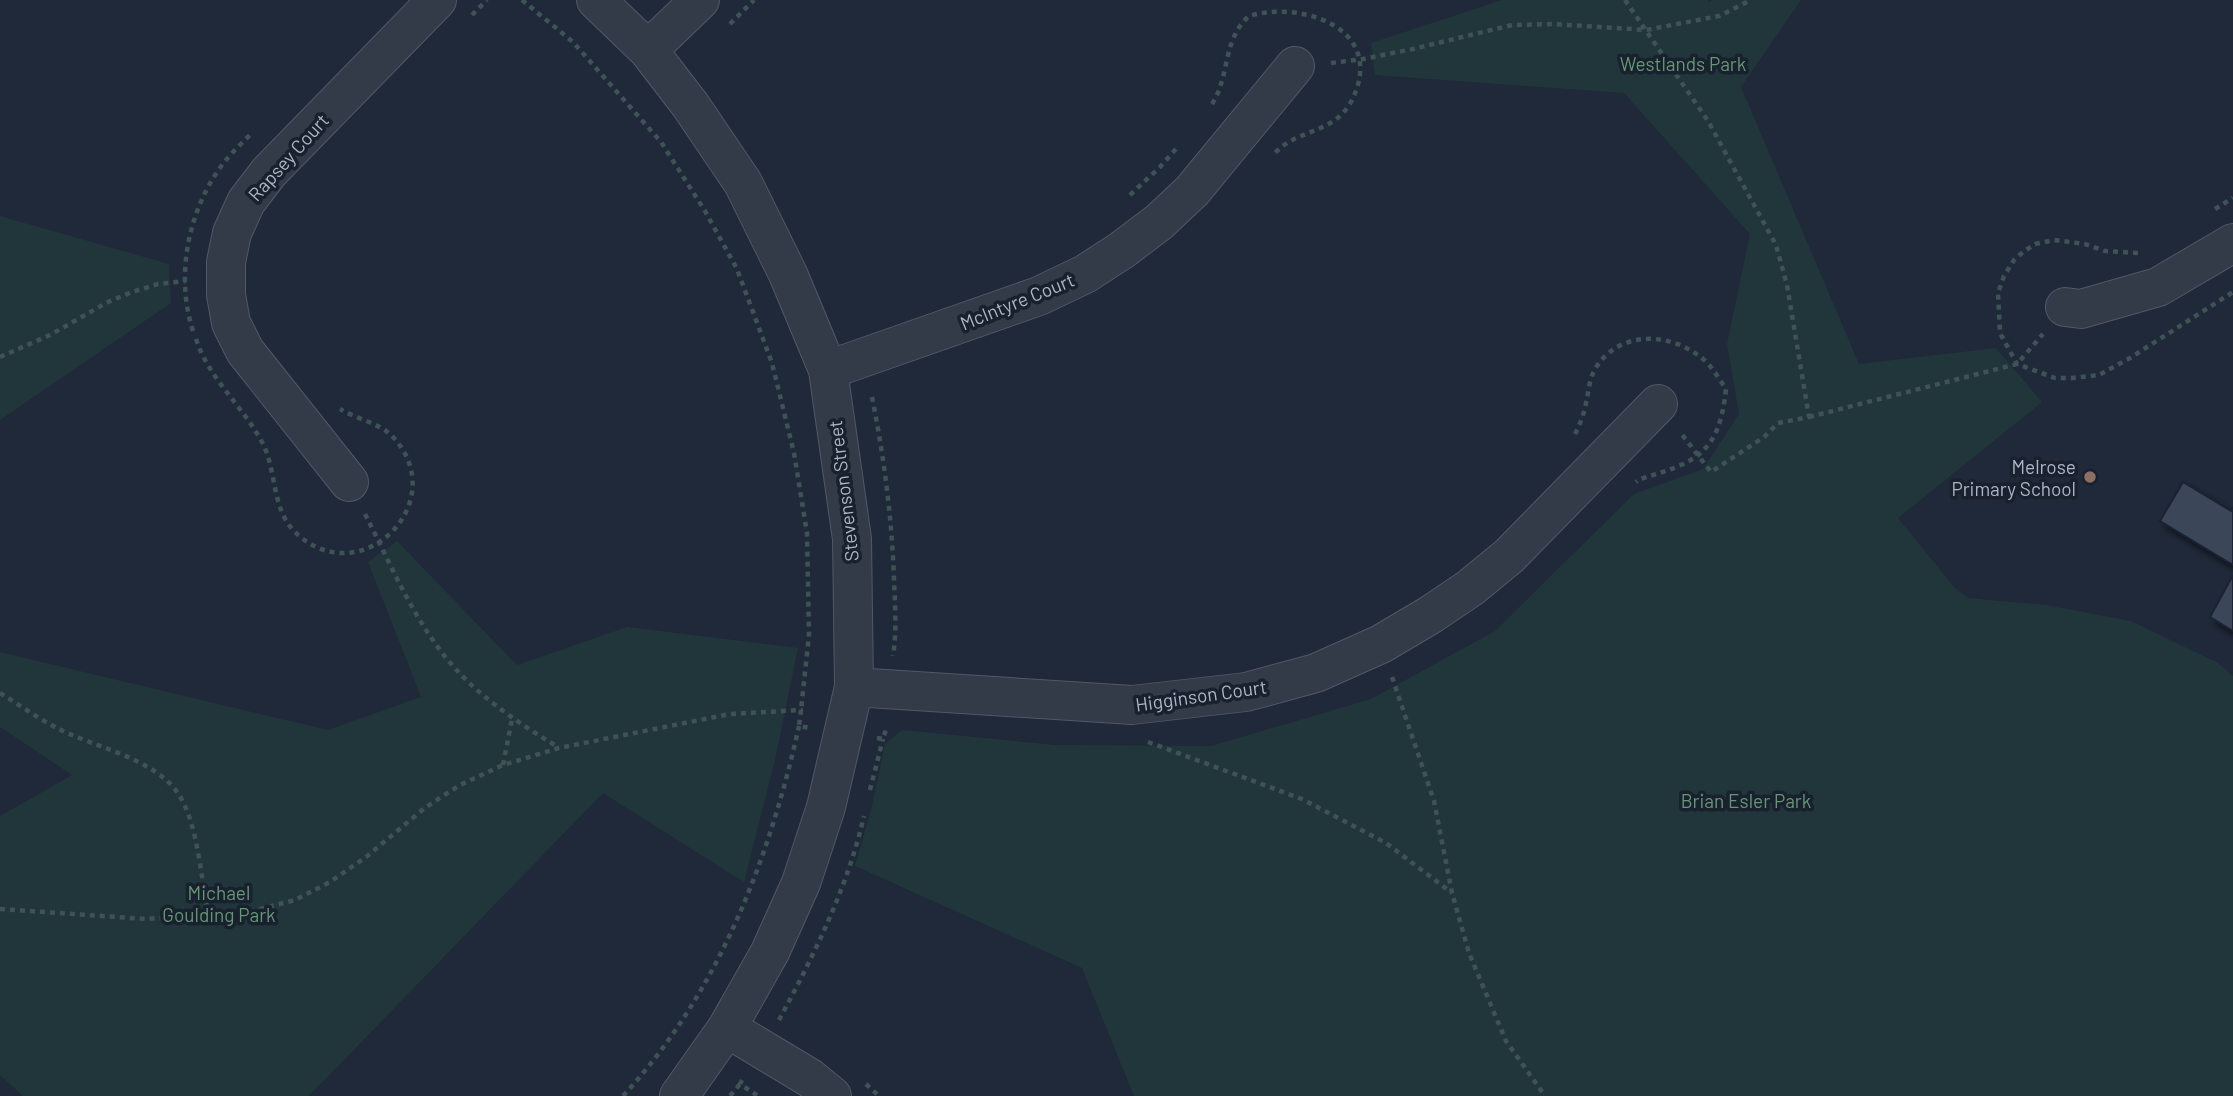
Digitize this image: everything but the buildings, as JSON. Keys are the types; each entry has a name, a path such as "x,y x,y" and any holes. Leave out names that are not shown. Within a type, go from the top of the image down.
{"street":[{"name":"Stevenson Street","path":"596,0 648,50 691,106 743,183 788,274 828,370 852,539 854,687 826,807 801,883 770,952 727,1028 679,1096"},
{"path":"648,50 700,0"},
{"name":"Rapsey Court","path":"349,482 245,351 231,323 226,295 226,262 232,233 246,202 269,172 453,10"},
{"name":"McIntyre Court","path":"828,370 1039,296 1085,274 1122,250 1159,222 1192,191 1295,66"},
{"path":"2065,307 2081,309 2158,287 2233,243"},
{"name":"Higginson Court","path":"854,687 1132,705 1247,692 1316,673 1381,644 1470,588 1509,556 1658,404"},
{"path":"727,1028 810,1078 832,1096"}],"path":[{"path":"453,10 487,0"},
{"path":"522,0 573,42 661,142 705,211 737,269 772,363 794,453 807,533 809,635 799,726 758,873 713,970 663,1049 624,1096"},
{"path":"1625,0 1708,121 1776,246 1787,285 1809,417"},
{"path":"1295,66 1363,59 1512,25 1553,24 1646,30 1719,16 1751,0"},
{"path":"258,127 223,164 201,202 192,226 185,281 191,325 199,348 223,390 262,442 269,459 278,500 289,524 307,541 322,548 338,552 359,552 380,543 397,528 407,512 413,490 407,456 389,433 356,419 333,405"},
{"path":"0,357 50,335 108,302 132,292 158,284 226,281"},
{"path":"1658,404 1711,472 1763,437 1778,423 2017,364 2065,307"},
{"path":"1566,443 1575,433 1582,418 1597,366 1618,345 1650,338 1685,348 1703,359 1726,389 1721,421 1712,441 1699,456 1677,468 1640,479 1631,486"},
{"path":"349,482 424,628 451,664 475,689 512,719 559,748"},
{"path":"1381,644 1434,801 1452,893 1469,953 1506,1041 1545,1096"},
{"path":"1382,683 1404,673"},
{"path":"0,693 55,727 145,765 179,794 190,819 208,914"},
{"path":"0,909 146,919 256,910 295,900 330,882 366,857 426,807 460,785 503,765 559,748 730,714 801,710"},
{"path":"503,765 512,719"},
{"path":"799,726 883,739 887,726 901,727"},
{"path":"1137,741 1164,741"},
{"path":"1151,742 1302,799 1386,843 1452,893"},
{"path":"730,1096 740,1084"}],"green space":[{"name":"Brian Esler Park","path":"1502,0 1801,0 1741,87 1859,364 1996,348 2042,402 1898,518 1955,588 1968,598 2046,605 2131,621 2218,663 2233,676 2233,1096 1134,1096 1082,968 855,866 872,806 885,744 902,730 1055,745 1211,746 1371,699 1495,631 1634,494 1703,469 1739,414 1727,344 1750,234 1624,93 1375,75 1371,43"},
{"path":"0,216 169,264 171,303 0,420"},
{"name":"Michael Goulding Park","path":"397,541 517,665 627,627 798,648 775,760 744,882 603,793 309,1096 23,1096 0,1075 0,816 72,775 0,727 0,652 328,730 421,697 368,562"}],"place":[{"name":"Melrose Primary School","path":"2090,477"}],"park label":[{"name":"Westlands Park","path":"1683,63"}]}
